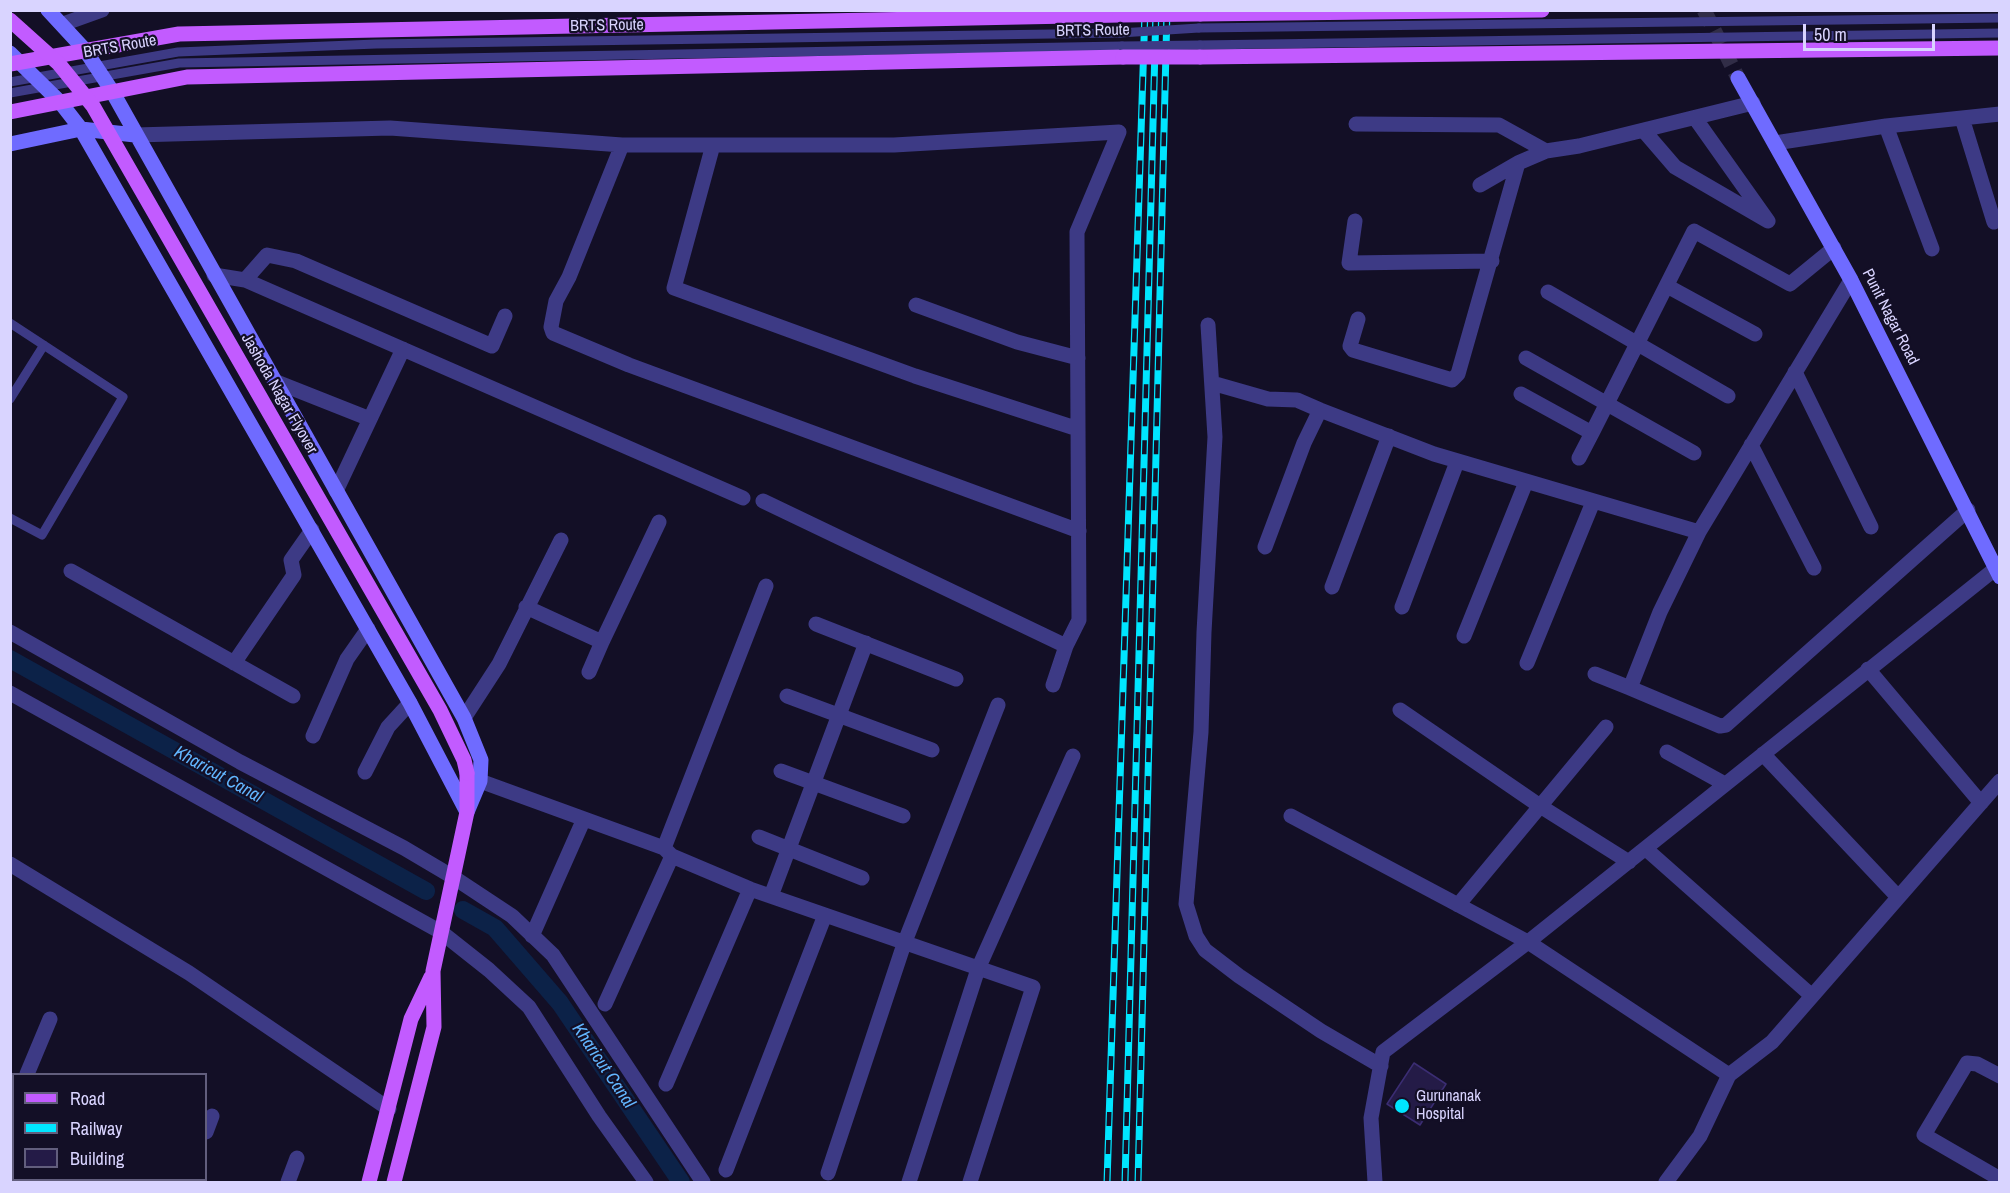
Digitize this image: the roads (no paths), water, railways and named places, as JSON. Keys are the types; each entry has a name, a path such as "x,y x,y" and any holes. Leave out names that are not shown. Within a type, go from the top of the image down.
{"main road":[{"path":"14,60 179,34 1120,15 1199,21 1542,10"},
{"name":"Jashoda Nagar Flyover","path":"10,20 59,64 93,106 440,710 464,760 467,773 467,812 433,971"},
{"path":"10,112 187,77 1122,51 2000,48"},
{"path":"369,1182 411,1019 433,971"},
{"path":"394,1182 434,1027 433,971"}],"street":[{"path":"48,10 85,50 112,91 464,718 481,760 480,781 467,812"},
{"path":"63,24 102,10"},
{"path":"14,60 41,82 81,129 410,703 467,812"},
{"name":"Punit Nagar Road","path":"1738,78 1851,280 1998,570"},
{"path":"1480,185 1518,163 1546,151 1644,131 1753,104"},
{"path":"1775,144 1886,126 2000,114"},
{"path":"1644,131 1675,167 1772,226 1695,118"},
{"path":"1962,118 1994,222"},
{"path":"1356,124 1499,125 1546,151"},
{"path":"1886,126 1932,249"},
{"path":"10,144 81,129 135,135 390,128 622,145 894,145 1119,132 1077,232 1079,620 1066,646 1053,685"},
{"path":"622,145 569,277 556,301 551,327 553,333 629,365 1079,531"},
{"path":"713,145 674,288 915,376 1078,429"},
{"path":"1358,319 1350,346 1353,350 1452,380 1461,369 1518,163"},
{"path":"1355,221 1349,263 1492,261"},
{"path":"1579,458 1694,231 1790,285 1834,248"},
{"path":"245,280 267,255 296,261 492,346 505,315"},
{"path":"214,275 245,280 743,498"},
{"path":"1630,688 1659,612 1699,532 1851,280"},
{"path":"1667,286 1755,334"},
{"path":"1548,292 1728,396"},
{"path":"916,305 1017,342 1078,358"},
{"path":"1208,325 1215,437 1201,732 1186,904 1196,936 1205,950 1239,976 1321,1031 1381,1065"},
{"path":"336,491 403,349"},
{"path":"1526,358 1694,453"},
{"path":"1795,372 1871,527"},
{"path":"274,381 370,419"},
{"path":"1212,383 1268,399 1297,400 1457,462 1699,532"},
{"path":"1521,394 1592,433"},
{"path":"1265,547 1304,443 1320,410"},
{"path":"1332,587 1389,436"},
{"path":"1751,445 1814,568"},
{"path":"1402,606 1457,462"},
{"path":"1464,636 1526,482"},
{"path":"764,501 1066,646"},
{"path":"1527,663 1593,502"},
{"path":"1594,674 1720,726 1726,725 1968,510"},
{"path":"589,672 659,522"},
{"path":"234,663 294,576 291,560 312,530"},
{"path":"464,718 499,664 561,540"},
{"path":"1375,1182 1371,1118 1383,1052 1528,942 1868,669 1998,570"},
{"path":"71,571 293,696"},
{"path":"605,1004 668,852 766,586"},
{"path":"526,608 602,642"},
{"path":"816,624 957,679"},
{"path":"313,736 347,658 368,629"},
{"path":"10,632 240,762 453,877 512,916 553,955 703,1182"},
{"path":"771,896 866,643"},
{"path":"1868,669 1981,803"},
{"path":"10,693 441,932 489,970 529,1007 599,1116 646,1182"},
{"path":"787,696 932,750"},
{"path":"366,772 388,727 410,703"},
{"path":"828,1173 904,944 998,705"},
{"path":"1400,710 1540,806 1629,862"},
{"path":"1458,905 1606,727"},
{"path":"1667,752 1725,784"},
{"path":"1763,754 1898,897"},
{"path":"909,1182 978,969 1073,756"},
{"path":"781,771 903,816"},
{"path":"480,781 668,852 750,889 1033,987 970,1182"},
{"path":"1666,1182 1700,1136 1729,1076 1772,1042 2000,781"},
{"path":"1291,816 1528,942 1729,1076"},
{"path":"532,936 584,820"},
{"path":"759,837 862,878"},
{"path":"1646,849 1812,996"},
{"path":"10,864 189,973 389,1109"},
{"path":"666,1084 750,889"},
{"path":"726,1170 825,915"},
{"path":"27,1073 50,1019"},
{"path":"2000,1076 1977,1064 1967,1063 1924,1135 2000,1179"},
{"path":"207,1129 212,1116"},
{"path":"288,1182 297,1158"}],"lane":[{"name":"BRTS Route","path":"10,93 41,82 100,71 178,52 376,44 1120,33 1199,21 2000,18"},
{"path":"1200,51 2000,33"},
{"name":"BRTS Route","path":"100,71 179,63 1122,51"},
{"name":"BRTS Route","path":"10,82 41,82"},
{"path":"10,323 123,397 42,535 10,518"},
{"path":"10,399 44,345"}],"waterway":[{"name":"Kharicut Canal","path":"10,659 426,891"},
{"name":"Kharicut Canal","path":"463,910 495,928 560,1003 681,1182"}],"tunnel":[{"path":"1704,10 1738,78"}],"railway":[{"path":"1107,1182 1145,10"},
{"path":"1125,1182 1156,10"},
{"path":"1138,1182 1167,10"}],"place":[{"name":"Gurunanak Hospital","path":"1402,1106"}]}
